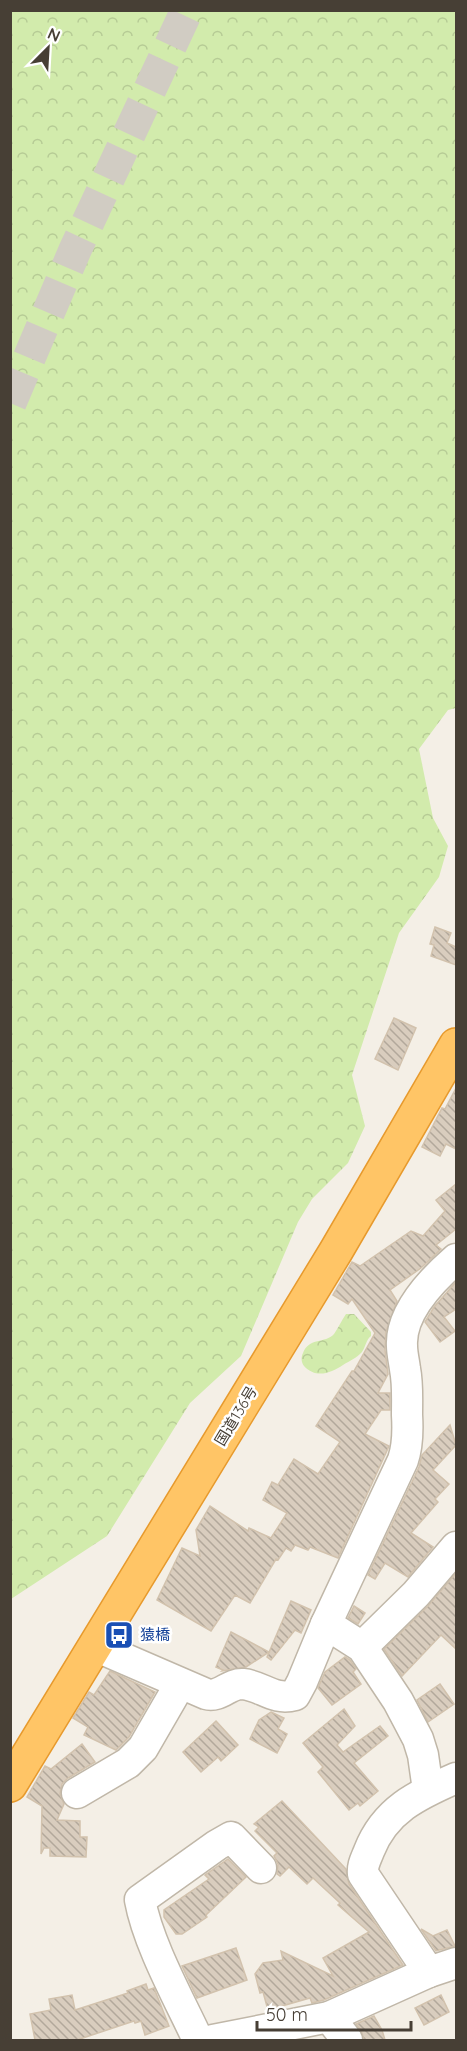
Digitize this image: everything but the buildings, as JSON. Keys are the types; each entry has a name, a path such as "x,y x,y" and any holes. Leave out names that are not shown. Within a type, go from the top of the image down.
{"highway":[{"name":"国道136号","path":"10,1785 336,1251 456,1045"}],"street":[{"path":"95,1646 211,1696 232,1686 245,1684 278,1697 295,1695 407,1447 407,1387 402,1344 403,1329 419,1299 434,1280 456,1259"},
{"path":"362,1647 416,1594 456,1547"},
{"path":"326,1623 362,1647 398,1701 418,1739 423,1755 428,1790"},
{"path":"77,1793 128,1763 142,1748 180,1684"},
{"path":"213,2040 329,2017 443,1967 363,1874 362,1868 373,1840 392,1814 428,1790 456,1778"},
{"path":"198,2040 151,1937 140,1900 216,1845 231,1837 261,1868"},
{"path":"329,2017 347,2040"}],"green space":[{"path":"11,10 456,11 456,708 448,710 419,749 433,818 448,846 439,877 399,933 352,1075 365,1126 348,1163 312,1199 298,1222 241,1356 190,1403 107,1536 11,1599"},
{"path":"346,1314 354,1314 371,1332 362,1352 329,1372 318,1374 309,1370 302,1361 306,1348 334,1334"}],"tunnel":[{"path":"10,403 75,250 187,10"}],"place":[{"name":"猿橋","path":"119,1635"}]}
